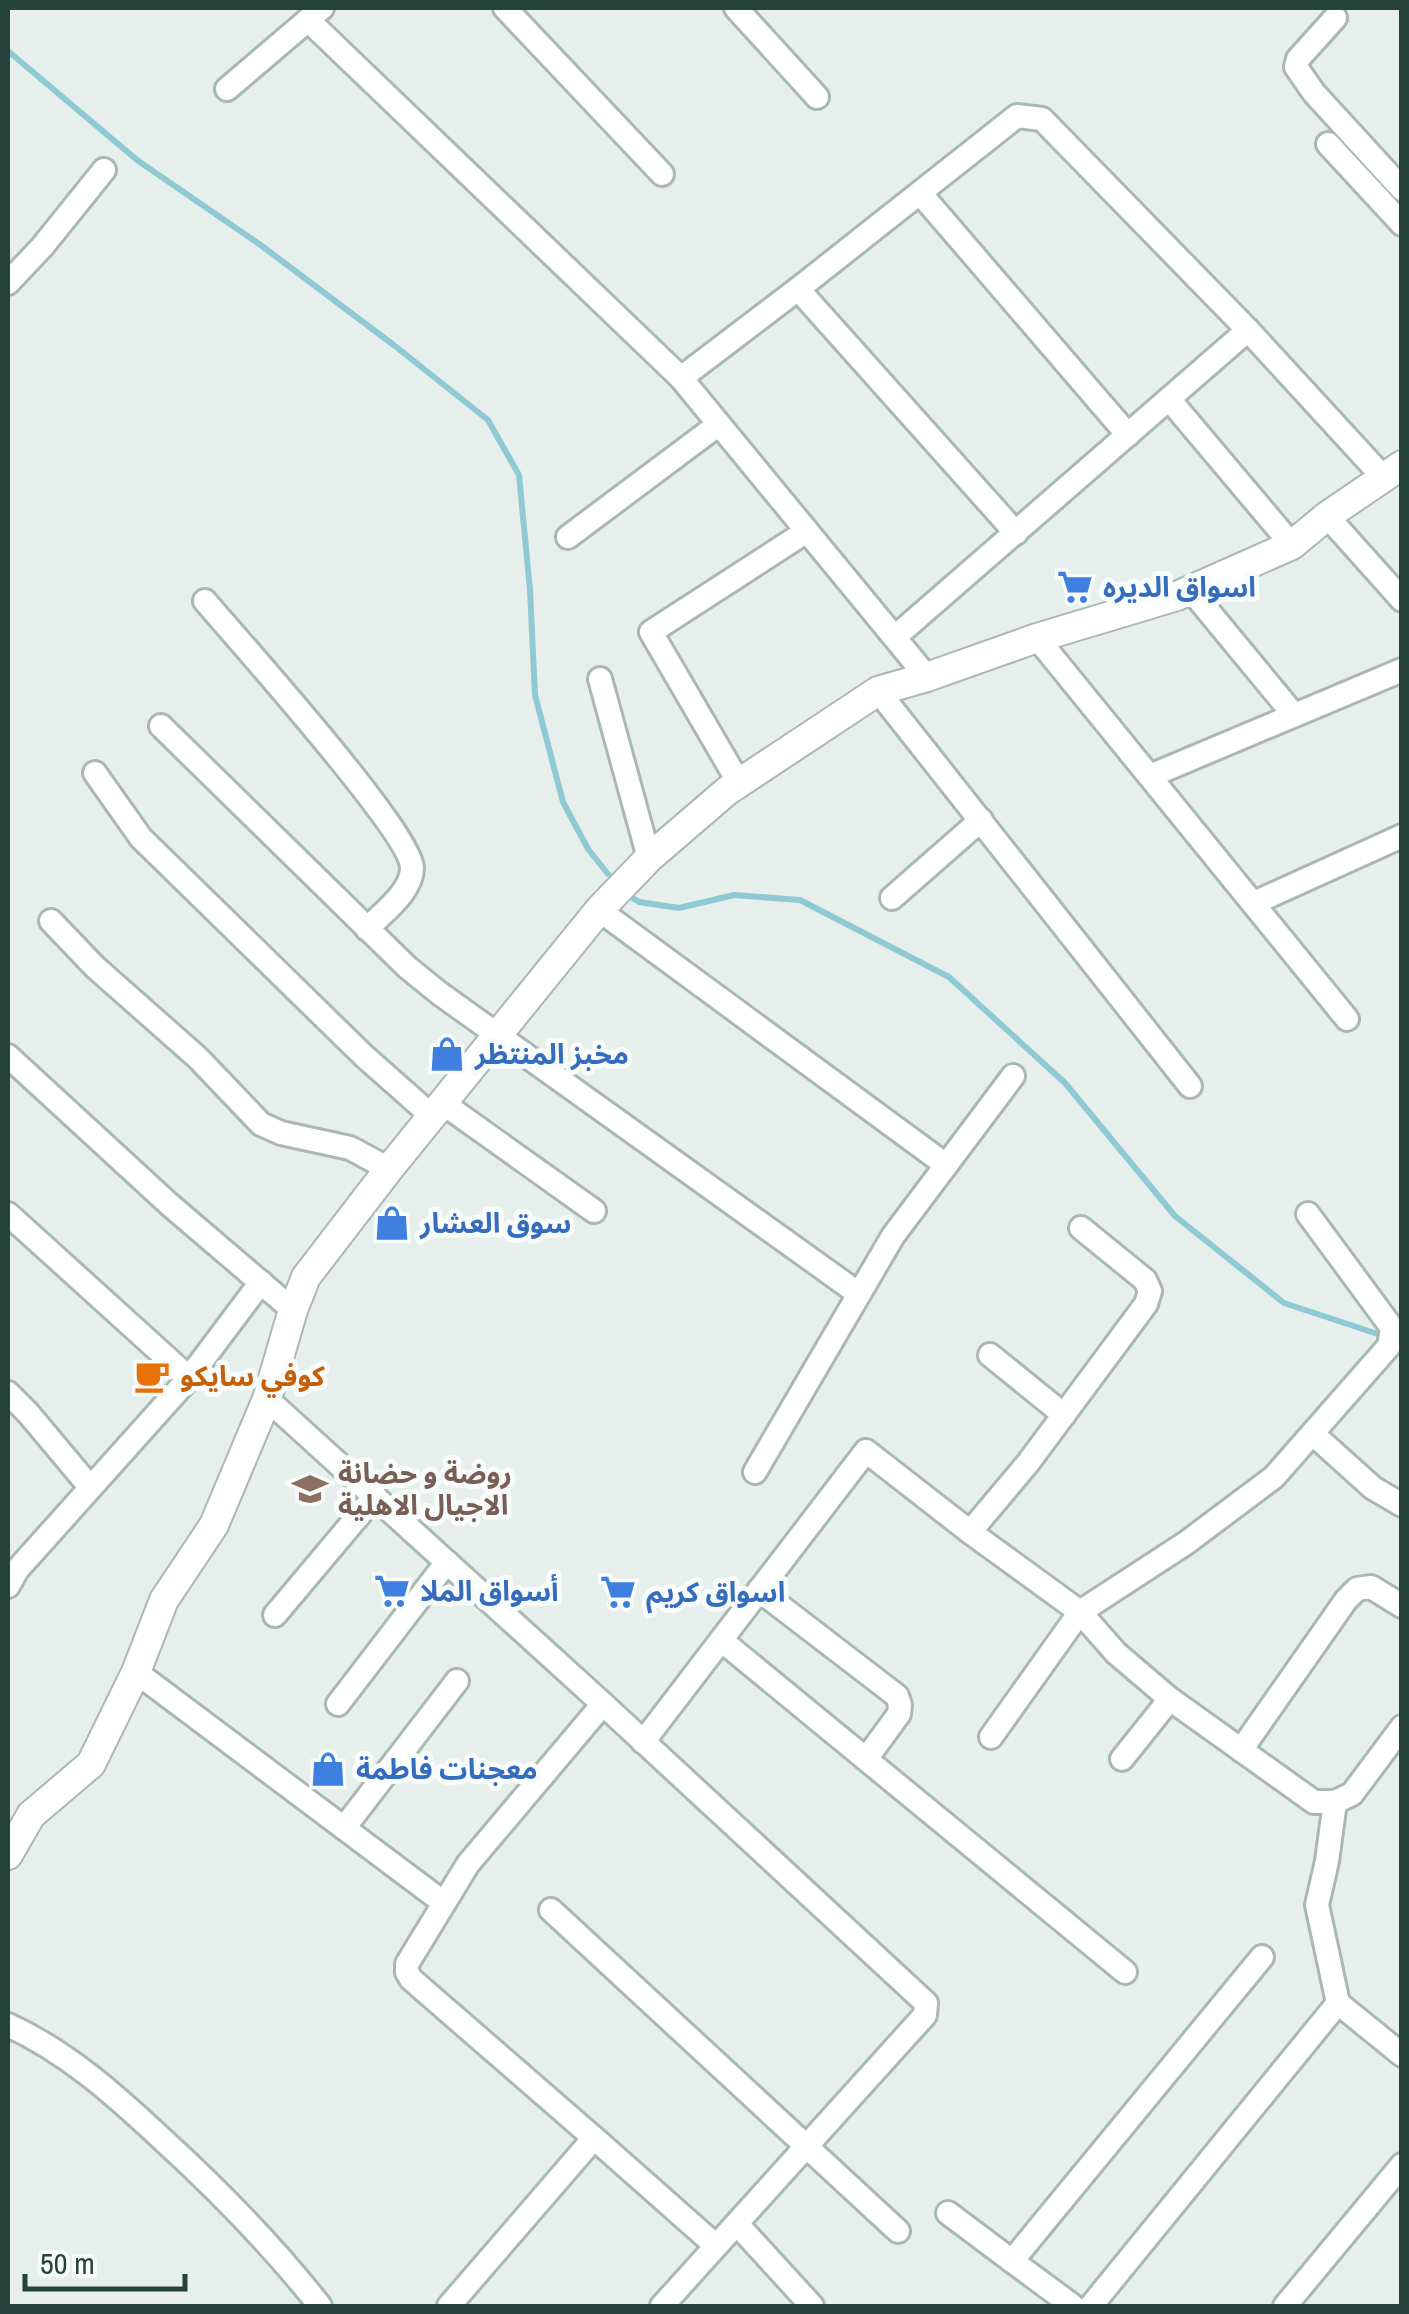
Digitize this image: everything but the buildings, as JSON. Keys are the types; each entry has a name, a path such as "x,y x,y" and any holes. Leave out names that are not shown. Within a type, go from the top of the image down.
{"street":[{"path":"505,8 662,174"},
{"path":"736,8 817,97"},
{"path":"227,89 315,14 681,378 928,678"},
{"path":"1335,18 1298,58 1296,68 1402,189"},
{"path":"8,1855 31,1816 91,1764 136,1672 164,1600 214,1525 268,1399 306,1277 599,910 649,858 739,783 878,690 928,678 1037,638 1177,596 1292,545 1392,471 1042,119 1017,116 681,378"},
{"path":"1328,144 1402,224"},
{"path":"8,283 104,170"},
{"path":"920,193 1128,435"},
{"path":"798,289 1016,533"},
{"path":"895,637 1248,330"},
{"path":"1169,399 1292,545"},
{"path":"568,537 719,424"},
{"path":"1327,516 1402,600"},
{"path":"739,783 652,632 808,531"},
{"path":"1190,589 1294,714"},
{"path":"205,601 386,818 408,853 412,868 407,885 367,928"},
{"path":"1037,638 1347,1019"},
{"path":"1150,776 1402,670"},
{"path":"600,678 649,858"},
{"path":"878,690 1190,1086"},
{"path":"161,726 407,968 859,1294"},
{"path":"95,773 140,838 364,1056 438,1110 594,1210"},
{"path":"892,898 981,820"},
{"path":"1254,903 1400,839"},
{"path":"599,910 946,1165"},
{"path":"51,921 198,1058 261,1124 281,1133 350,1148 389,1169"},
{"path":"8,1056 170,1205 294,1310"},
{"path":"755,1472 892,1236 1013,1076"},
{"path":"8,1214 188,1378"},
{"path":"991,1737 1080,1612 1174,1551 1274,1477 1390,1337 1308,1214"},
{"path":"970,1532 1028,1463 1146,1304 1150,1291 1146,1280 1081,1228"},
{"path":"8,1586 17,1570 188,1378 261,1282"},
{"path":"990,1355 1064,1414"},
{"path":"8,1393 90,1487"},
{"path":"268,1399 926,2003 925,2015 662,2306"},
{"path":"1313,1434 1373,1488 1402,1504"},
{"path":"643,1742 866,1450 1080,1612 1116,1652 1170,1699 1314,1802 1335,1802 1352,1794 1402,1726"},
{"path":"275,1615 375,1496"},
{"path":"338,1704 447,1562"},
{"path":"1241,1750 1357,1589 1372,1586 1402,1606"},
{"path":"760,1590 898,1696 899,1714 866,1759"},
{"path":"721,1640 1125,1972"},
{"path":"136,1672 444,1903"},
{"path":"344,1828 456,1680"},
{"path":"1122,1759 1170,1699"},
{"path":"603,1704 468,1864 407,1964 407,1972 715,2245"},
{"path":"1335,1802 1317,1905 1338,2003 1402,2055"},
{"path":"552,1910 898,2230"},
{"path":"1012,2261 1262,1958"},
{"path":"1092,2306 1338,2003"},
{"path":"8,2025 85,2070 148,2126 220,2192 320,2306"},
{"path":"449,2306 594,2138"},
{"path":"1285,2306 1402,2165"},
{"path":"948,2213 1073,2306"},
{"path":"737,2224 812,2306"}],"waterway":[{"path":"8,51 137,160 262,246 488,420 519,475 535,695 563,802 588,849 608,874"},
{"path":"628,895 639,902 679,908 734,895 800,900 949,977 1065,1083 1175,1216 1284,1303 1402,1342"}],"place":[{"name":"اسواق الديره","path":"1075,587"},
{"name":"مخبز المنتظر","path":"447,1054"},
{"name":"سوق العشار","path":"392,1223"},
{"name":"كوفي سايكو","path":"152,1376"},
{"name":"روضة و حضانة الاجيال الاهلية","path":"310,1489"},
{"name":"أسواق الملا","path":"392,1591"},
{"name":"اسواق كريم","path":"618,1592"},
{"name":"معجنات فاطمة","path":"328,1769"}]}
